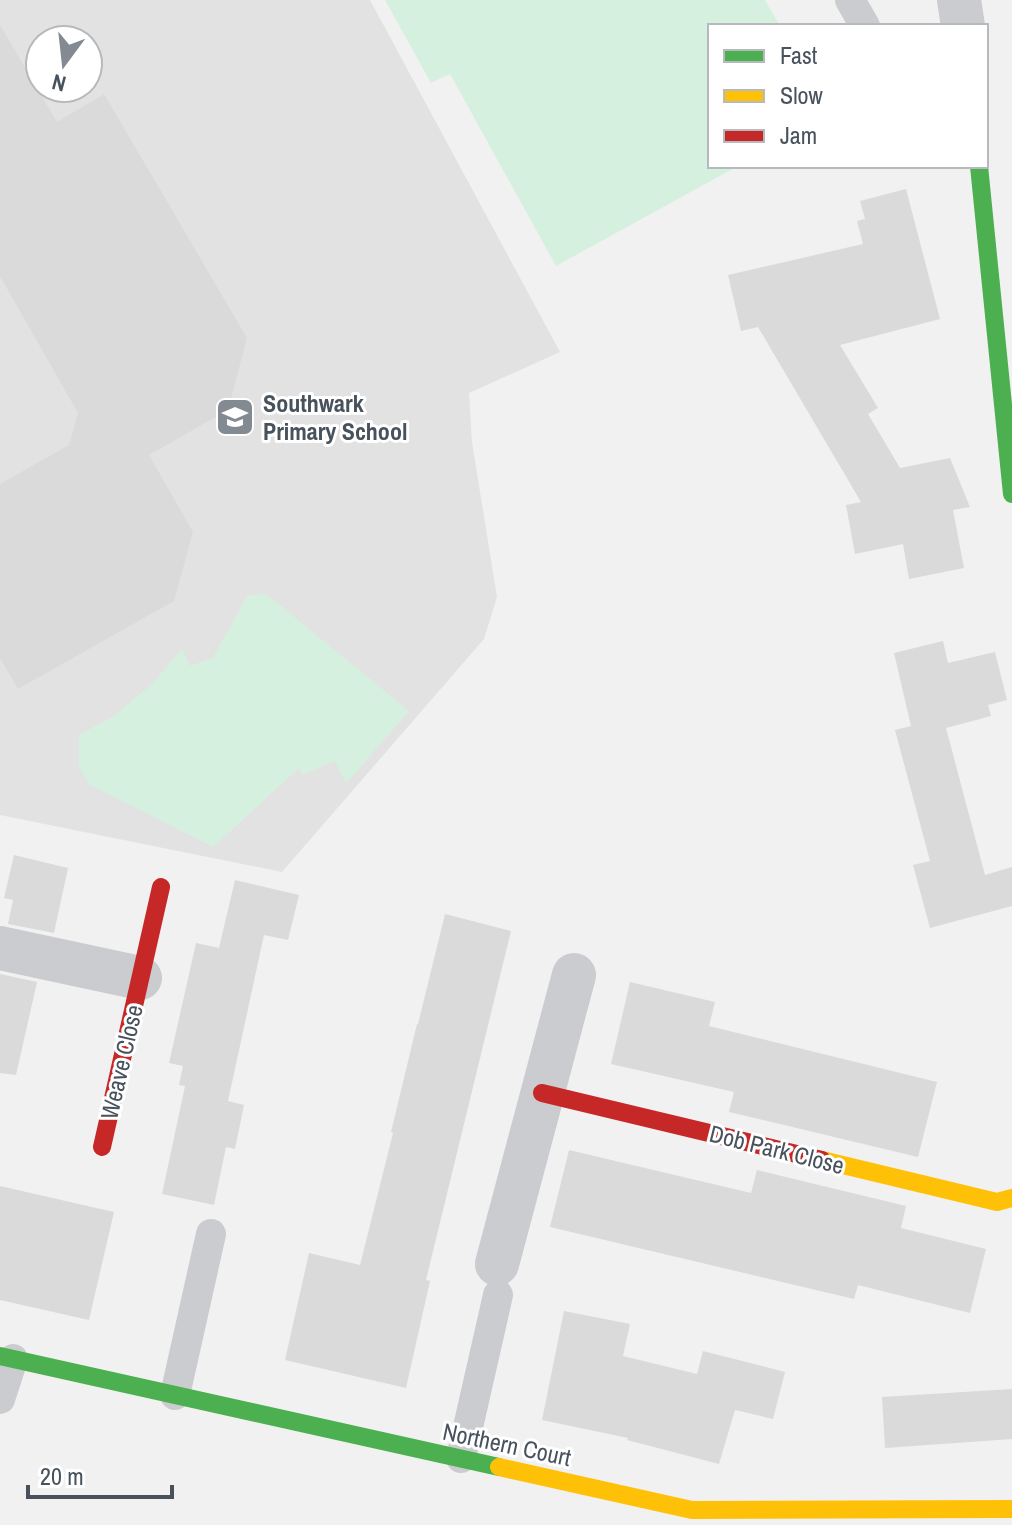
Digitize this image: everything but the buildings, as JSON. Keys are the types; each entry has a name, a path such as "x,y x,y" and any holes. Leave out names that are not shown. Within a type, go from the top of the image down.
{"street":[{"path":"979,168 1012,494"},
{"name":"Weave Close","path":"102,1147 161,887"},
{"name":"Weave Close","path":"0,948 140,978"},
{"path":"498,1280 542,1093 574,975"},
{"name":"Dob Park Close","path":"542,1093 997,1202 1012,1198"},
{"name":"Northern Court","path":"6,1358 461,1458 692,1517 948,1517 1012,1509"}],"lane":[{"path":"850,0 864,24"},
{"path":"175,1395 211,1234"},
{"path":"461,1458 498,1280"},
{"path":"0,1399 6,1358"}],"shaded area":[{"name":"Southwark Primary School","path":"0,0 370,0 560,352 469,393 472,442 497,597 484,639 282,872 0,815"}],"green space":[{"path":"385,0 765,0 779,24 708,24 708,168 734,168 556,266 450,74 431,83"},
{"path":"266,594 409,711 346,783 335,761 302,775 299,768 213,847 89,784 79,767 79,735 114,716 152,684 182,649 190,666 213,658 247,596"}],"traffic: fast":[{"path":"979,168 1012,494"},
{"path":"0,1356 499,1467"}],"traffic: slow":[{"path":"822,1160 997,1202 1012,1198"},
{"path":"499,1467 692,1510 1012,1509"}],"traffic: jam":[{"path":"102,1147 161,887"},
{"path":"542,1093 822,1160"}],"place":[{"name":"Southwark Primary School","path":"235,417"}]}
